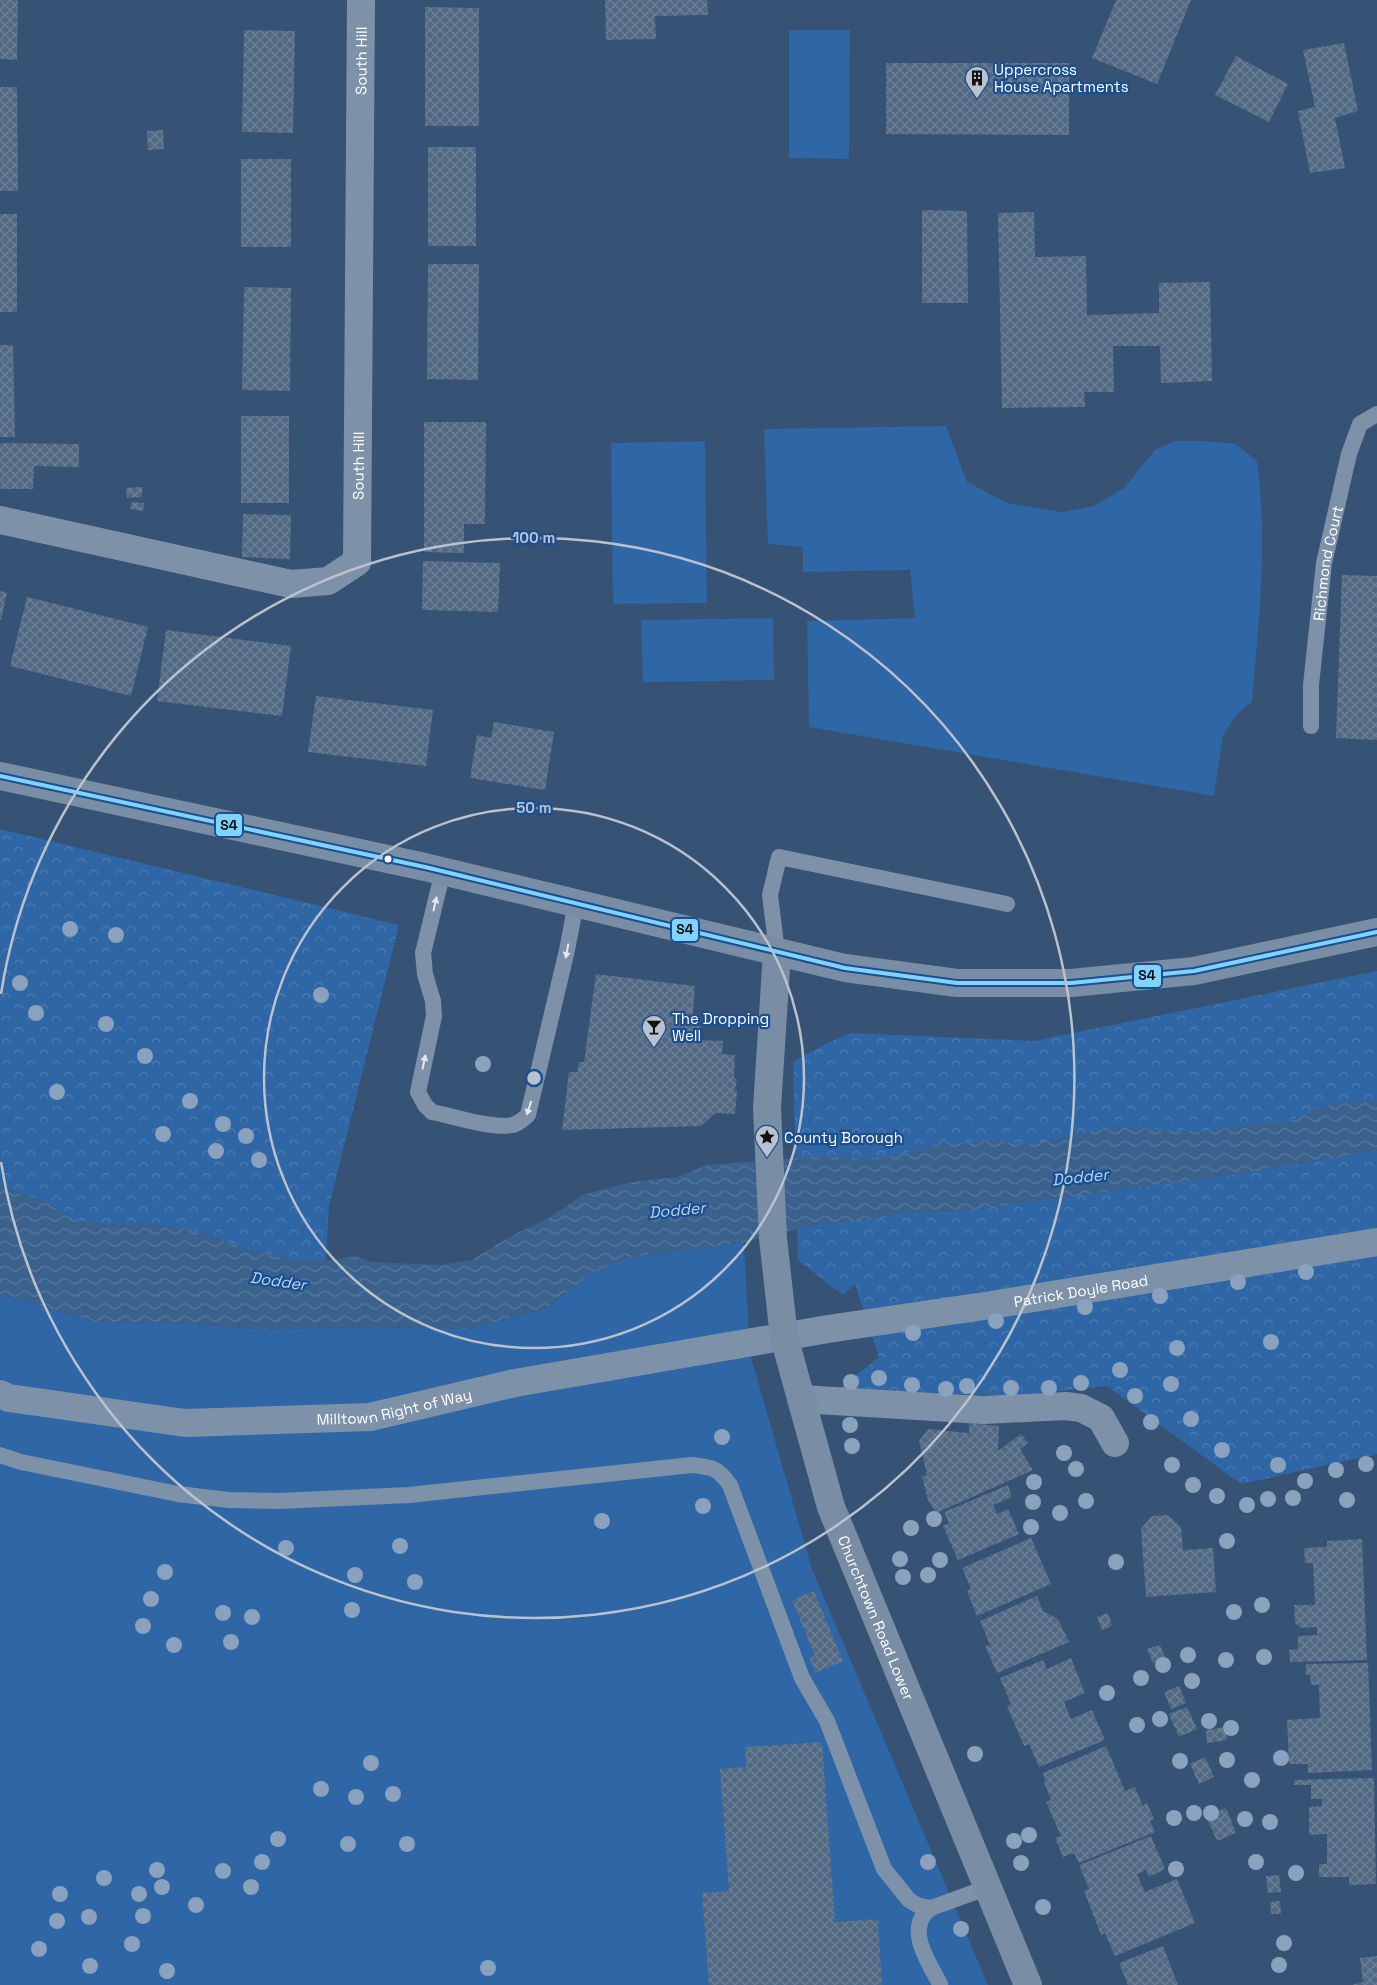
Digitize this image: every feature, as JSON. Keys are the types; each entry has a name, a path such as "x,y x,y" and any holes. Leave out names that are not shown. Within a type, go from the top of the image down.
{"main road":[{"path":"0,776 443,871 845,968 957,983 1071,983 1194,970 1377,932"},
{"name":"Churchtown Road Lower","path":"777,952 767,1108 773,1238 784,1337 831,1507 1028,1985"}],"street":[{"name":"South Hill","path":"0,520 291,584 328,581 357,562 361,0"},
{"name":"Patrick Doyle Road","path":"784,1337 1000,1304 1377,1242"},
{"name":"Milltown Right of Way","path":"0,1394 9,1398 185,1423 370,1417 515,1383 784,1337"},
{"path":"801,1399 983,1410 1066,1406 1081,1408 1101,1418 1115,1442"}],"lane":[{"name":"Richmond Court","path":"1311,726 1311,685 1324,564 1349,454 1360,424 1377,414"},
{"path":"777,952 770,895 779,858 1007,904"},
{"path":"443,871 423,953 425,974 433,1001 434,1016 418,1092 425,1105 432,1112 499,1126 513,1125 528,1115 567,950 576,903"},
{"path":"0,1455 21,1462 178,1494 230,1500 279,1501 409,1495 692,1465 709,1466 721,1473 730,1485 802,1678 827,1722 884,1869 909,1900 920,1906 931,1908"},
{"path":"940,1984 919,1943 922,1914 931,1908 989,1887"}],"green space":[{"path":"789,30 850,30 849,159 789,158"},
{"path":"946,426 967,482 1007,503 1062,512 1094,506 1124,488 1155,450 1175,441 1236,444 1257,461 1262,521 1262,551 1260,611 1252,701 1236,716 1223,735 1214,796 809,727 807,621 915,618 910,570 803,572 803,547 768,544 764,429"},
{"path":"705,441 707,603 613,604 611,443"},
{"path":"773,618 774,680 643,682 641,620"},
{"path":"0,829 399,925 329,1206 326,1261 286,1259 249,1250 191,1230 133,1222 108,1225 74,1220 47,1203 0,1186"},
{"path":"1377,971 1377,1454 1241,1484 1107,1386 1013,1396 839,1389 879,1357 855,1284 843,1295 798,1260 793,1062 829,1042 850,1033 1034,1041"},
{"path":"744,1242 750,1354 812,1569 988,1985 0,1985 0,1294 97,1322 181,1323 256,1329 376,1327 470,1329 547,1308 591,1273 628,1258"}],"water":[{"name":"Dodder","path":"1377,1101 1377,1151 1224,1176 957,1212 910,1212 876,1219 813,1225 744,1242 629,1258 591,1273 547,1308 470,1329 376,1327 256,1329 181,1323 97,1322 0,1294 0,1186 47,1203 74,1220 108,1225 133,1222 191,1230 249,1250 286,1259 326,1261 356,1256 371,1262 441,1265 472,1260 511,1236 547,1219 585,1194 632,1182 677,1177 708,1165 810,1157 877,1158 898,1155 936,1145 995,1140 1012,1143 1033,1143 1114,1127 1203,1132 1255,1124 1287,1123 1317,1108 1349,1102"}],"building":[{"path":"0,0 18,0 17,60 0,59"},
{"path":"605,0 707,0 708,15 655,16 656,39 606,40"},
{"path":"1116,0 1191,0 1157,84 1092,58"},
{"path":"425,7 479,8 479,126 425,126"},
{"path":"244,30 295,31 293,133 242,132"},
{"path":"1344,43 1358,111 1335,118 1345,168 1310,173 1298,111 1315,107 1303,50"},
{"path":"1236,56 1288,84 1269,122 1215,95"},
{"name":"Uppercross House Apartments","path":"886,63 1069,63 1069,135 886,134"},
{"path":"0,87 17,87 18,191 0,191"},
{"path":"163,130 164,149 148,150 147,131"},
{"path":"428,147 476,147 476,246 428,246"},
{"path":"241,159 291,159 291,247 241,247"},
{"path":"922,210 967,211 968,303 922,303"},
{"path":"1034,212 1035,257 1086,256 1087,315 1159,313 1159,283 1210,282 1212,381 1161,383 1160,346 1113,346 1114,392 1084,392 1085,407 1002,408 998,213"},
{"path":"0,214 17,214 17,312 0,312"},
{"path":"428,264 479,264 478,380 427,379"},
{"path":"244,287 291,288 290,391 242,390"},
{"path":"0,345 13,345 15,437 0,437"},
{"path":"241,416 289,416 289,503 241,503"},
{"path":"424,422 486,422 485,524 464,524 464,553 424,552"},
{"path":"0,443 79,444 79,467 34,466 33,489 0,489"},
{"path":"142,487 142,497 127,498 126,488"},
{"path":"132,502 144,503 143,511 130,509"},
{"path":"243,514 291,515 290,559 242,557"},
{"path":"423,561 500,563 498,612 422,610"},
{"path":"1342,575 1377,576 1377,740 1336,738"},
{"path":"0,591 7,593 1,620 0,620"},
{"path":"27,597 148,627 131,696 10,666"},
{"path":"166,630 291,646 282,716 157,701"},
{"path":"316,696 433,710 426,766 308,752"},
{"path":"494,722 554,732 545,790 470,778 477,735 491,738"},
{"name":"The Dropping Well","path":"596,974 695,986 692,1026 701,1026 700,1040 723,1041 722,1054 735,1055 734,1077 737,1079 735,1090 737,1091 735,1114 716,1113 701,1126 562,1130 569,1072 578,1072 578,1062 584,1062"},
{"path":"969,1423 999,1426 998,1451 1021,1434 1028,1443 1020,1449 1033,1470 936,1513 928,1500 922,1477 927,1475 919,1441 928,1429 969,1433"},
{"path":"1008,1485 1012,1497 993,1505 997,1514 1008,1509 1019,1534 958,1560 943,1526 949,1523 944,1512"},
{"path":"1168,1515 1181,1527 1183,1550 1213,1548 1216,1592 1146,1597 1141,1529 1152,1516"},
{"path":"1031,1538 1051,1584 977,1616 967,1591 971,1589 962,1568"},
{"path":"1362,1539 1367,1660 1290,1662 1289,1650 1298,1649 1298,1636 1317,1635 1317,1627 1301,1628 1295,1623 1294,1605 1315,1605 1313,1563 1305,1563 1304,1548 1327,1547 1327,1541"},
{"path":"814,1591 843,1661 815,1673 810,1658 815,1656 792,1600"},
{"path":"1037,1596 1043,1611 1058,1619 1069,1642 997,1673 985,1646 990,1645 980,1621"},
{"path":"1108,1613 1112,1626 1102,1630 1097,1617"},
{"path":"1160,1645 1165,1658 1153,1663 1147,1649"},
{"path":"1071,1658 1085,1693 1064,1702 1071,1719 1092,1710 1105,1740 1039,1767 1029,1744 1024,1746 1007,1706 1011,1704 1000,1678 1043,1660 1047,1669"},
{"path":"1368,1663 1372,1770 1308,1773 1308,1764 1289,1764 1287,1720 1320,1718 1319,1685 1311,1685 1310,1675 1306,1675 1306,1664"},
{"path":"1179,1686 1186,1703 1171,1709 1164,1692"},
{"path":"1187,1707 1197,1729 1179,1737 1169,1714"},
{"path":"1225,1727 1227,1740 1207,1743 1206,1730"},
{"path":"822,1742 835,1922 878,1919 882,1985 709,1985 702,1893 729,1891 720,1769 746,1767 745,1747"},
{"path":"1106,1746 1125,1791 1135,1787 1143,1806 1147,1803 1154,1819 1150,1821 1155,1832 1079,1863 1074,1853 1063,1857 1055,1838 1061,1836 1046,1802 1051,1800 1044,1782 1043,1773"},
{"path":"1205,1757 1214,1777 1199,1784 1190,1764"},
{"path":"1374,1778 1376,1884 1349,1885 1349,1877 1319,1877 1319,1864 1327,1864 1327,1834 1309,1835 1309,1807 1322,1806 1322,1799 1311,1799 1311,1785 1294,1785 1294,1780"},
{"path":"1226,1808 1236,1833 1217,1841 1206,1816"},
{"path":"1151,1836 1165,1869 1149,1877 1146,1870 1137,1874 1145,1892 1177,1879 1195,1923 1115,1956 1105,1933 1101,1935 1084,1891 1089,1889 1079,1865"},
{"path":"1279,1875 1281,1892 1268,1893 1266,1876"},
{"path":"1280,1901 1281,1914 1271,1914 1270,1902"},
{"path":"1163,1946 1178,1985 1128,1985 1119,1963"},
{"path":"1377,1956 1377,1985 1352,1985 1363,1982 1360,1958"}],"transit line":[{"name":"S4","path":"0,776 425,867 845,968 957,983 1071,983 1194,971 1377,932"}],"place":[{"name":"Uppercross House Apartments","path":"977,99"},
{"name":"The Dropping Well","path":"654,1048"},
{"name":"County Borough","path":"767,1158"}]}
